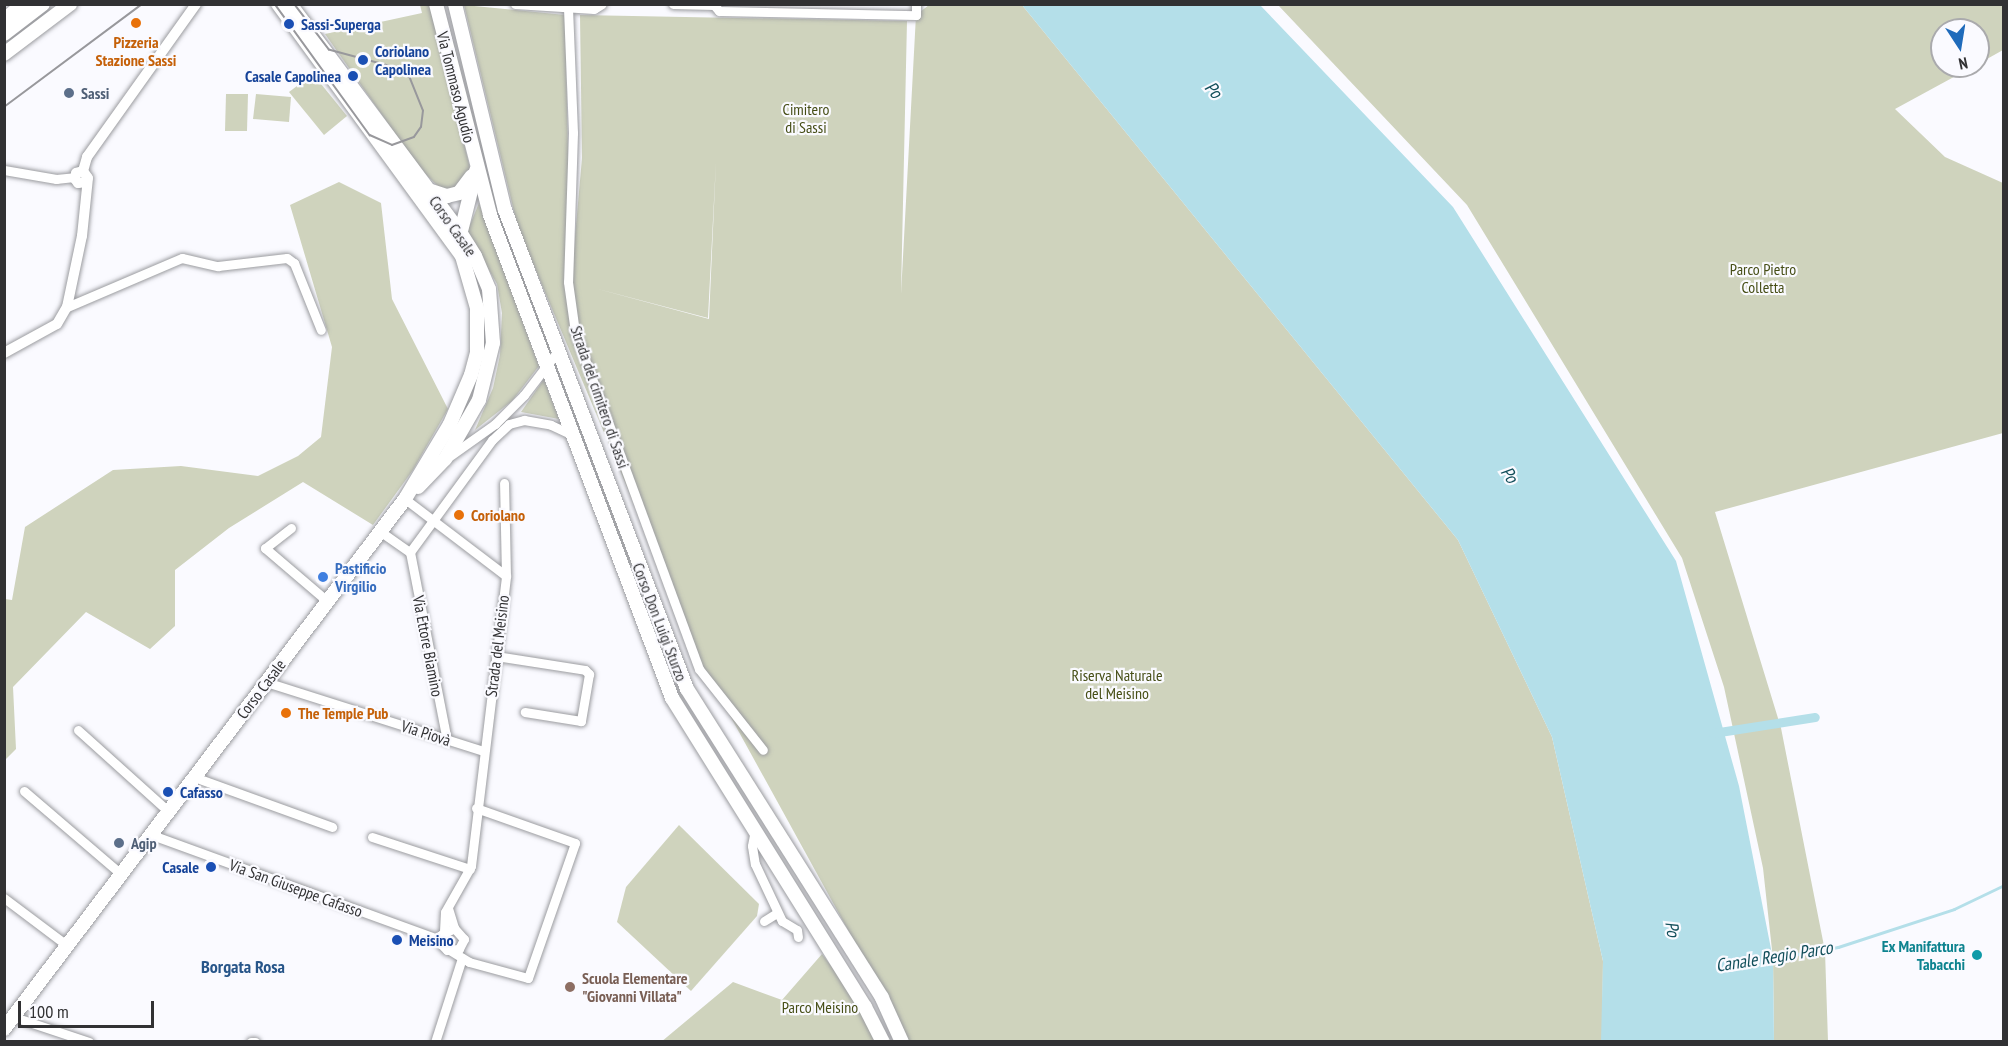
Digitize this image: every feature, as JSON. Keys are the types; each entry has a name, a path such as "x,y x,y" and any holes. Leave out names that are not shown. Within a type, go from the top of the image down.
{"main road":[{"path":"4,20 23,4"},
{"path":"4,54 70,4"},
{"name":"Corso Casale","path":"4,1029 405,499 465,395 477,353 476,299 459,250 278,4"},
{"name":"Corso Casale","path":"290,4 460,232 475,256 489,289 494,343 479,400 445,459 405,499"},
{"name":"Via Tommaso Agudio","path":"436,4 476,169"},
{"name":"Via Tommaso Agudio","path":"455,4 493,167"},
{"path":"4,34 38,6"},
{"name":"Corso Don Luigi Sturzo","path":"493,167 505,210 557,352 687,689 882,998 902,1041"},
{"path":"459,250 460,232 470,204 476,169"},
{"path":"429,190 447,196 459,193 476,169"},
{"name":"Corso Don Luigi Sturzo","path":"476,169 547,368 672,698 865,1006 883,1041"}],"street":[{"path":"4,353 57,324 67,307 77,271 81,177 87,157 196,4"},
{"path":"515,4 594,9 602,4"},
{"path":"673,4 714,5 719,11 916,15 916,4"},
{"path":"38,6 46,22"},
{"name":"Strada del cimitero di Sassi","path":"568,8 573,133 568,282 576,332 699,669 763,750"},
{"path":"4,170 56,179 81,177"},
{"path":"67,307 182,258 192,257 218,266 287,258 294,262 321,330"},
{"path":"445,459 495,424 547,368 557,352"},
{"path":"495,424 509,424 524,420 551,425 572,435"},
{"path":"492,440 495,424"},
{"path":"381,532 410,552 492,440 509,424"},
{"name":"Strada del Meisino","path":"442,935 448,906 470,869 506,576 504,483"},
{"path":"405,499 431,522 506,576"},
{"path":"291,528 265,548 327,601"},
{"name":"Via Ettore Biamino","path":"410,552 447,740"},
{"path":"496,656 585,670 589,674 581,721 525,712"},
{"name":"Via Piovà","path":"266,682 483,751"},
{"path":"78,730 169,812"},
{"path":"194,777 332,827"},
{"path":"24,791 122,875"},
{"path":"454,928 442,935 451,951 462,958 528,978 574,843 476,808"},
{"path":"755,830 752,846 755,864 769,887 777,913 782,921 797,930 798,937"},
{"name":"Via San Giuseppe Cafasso","path":"152,835 442,935"},
{"path":"372,837 470,869"},
{"path":"4,898 68,946"},
{"path":"448,906 454,928 463,935 462,946"},
{"path":"764,921 777,913"},
{"path":"462,946 480,963"},
{"path":"451,951 462,946"},
{"path":"435,1041 462,958"},
{"path":"14,1017 89,1041"}],"green space":[{"path":"420,5 430,5 470,168 469,177 451,190 441,189 420,169 325,34 422,13"},
{"name":"Riserva Naturale del Meisino","path":"464,5 565,15 571,282 582,158 580,15 907,21 901,294 916,15 929,5 1022,5 1458,540 1552,737 1603,961 1602,1041 909,1041 701,663 518,228","holes":["716,161 709,319 594,288 708,318"]},
{"name":"Parco Pietro Colletta","path":"1278,5 2003,5 2003,50 1990,57 1990,18 1930,18 1930,78 1952,78 1895,109 1945,157 2003,183 2003,433 1715,512 1781,728 1825,951 1828,1041 1774,1041 1773,959 1763,868 1724,687 1682,558 1467,205"},
{"path":"313,74 347,116 324,135 289,92"},
{"path":"226,94 248,94 247,131 225,131"},
{"path":"256,94 291,97 289,122 253,119"},
{"path":"339,182 381,203 392,299 448,409 413,470 373,525 303,482 229,528 175,570 175,626 150,649 86,612 13,687 16,749 5,760 5,599 12,600 25,527 113,470 181,466 258,476 298,456 321,437 332,347 290,205"},
{"path":"479,203 539,366 512,401 475,430 493,388 500,355 502,313 497,284 467,232"},
{"path":"544,379 559,419 521,412"},
{"path":"679,825 759,904 757,916 691,991 617,922 626,887"},
{"name":"Parco Meisino","path":"822,954 851,992 876,1042 661,1042 733,982 782,1000"}],"water":[{"name":"Po","path":"1022,5 1260,5 1453,207 1676,561 1739,786 1773,959 1774,1041 1601,1041 1603,961 1552,737 1458,540"}],"waterway":[{"path":"1713,733 1815,717"},
{"name":"Canale Regio Parco","path":"1769,959 1838,947 1954,909 2004,885"}],"tram line":[{"path":"4,107 142,4"},
{"path":"275,4 370,135 392,145 414,137 421,127 423,111 410,78 392,67 329,50 294,4"}],"place":[{"name":"Pizzeria Stazione Sassi","path":"136,23"},
{"name":"Sassi-Superga","path":"289,24"},
{"name":"Coriolano Capolinea","path":"363,60"},
{"name":"Casale Capolinea","path":"353,76"},
{"name":"Sassi","path":"69,93"},
{"name":"Coriolano","path":"459,515"},
{"name":"Pastificio Virgilio","path":"323,577"},
{"name":"The Temple Pub","path":"286,713"},
{"name":"Cafasso","path":"168,792"},
{"name":"Agip","path":"119,843"},
{"name":"Casale","path":"211,867"},
{"name":"Meisino","path":"397,940"},
{"name":"Ex Manifattura Tabacchi","path":"1977,955"},
{"name":"Scuola Elementare \"Giovanni Villata\"","path":"570,987"}],"district":[{"name":"Borgata Rosa","path":"243,967"}],"park label":[{"name":"Cimitero di Sassi","path":"806,118"}]}
